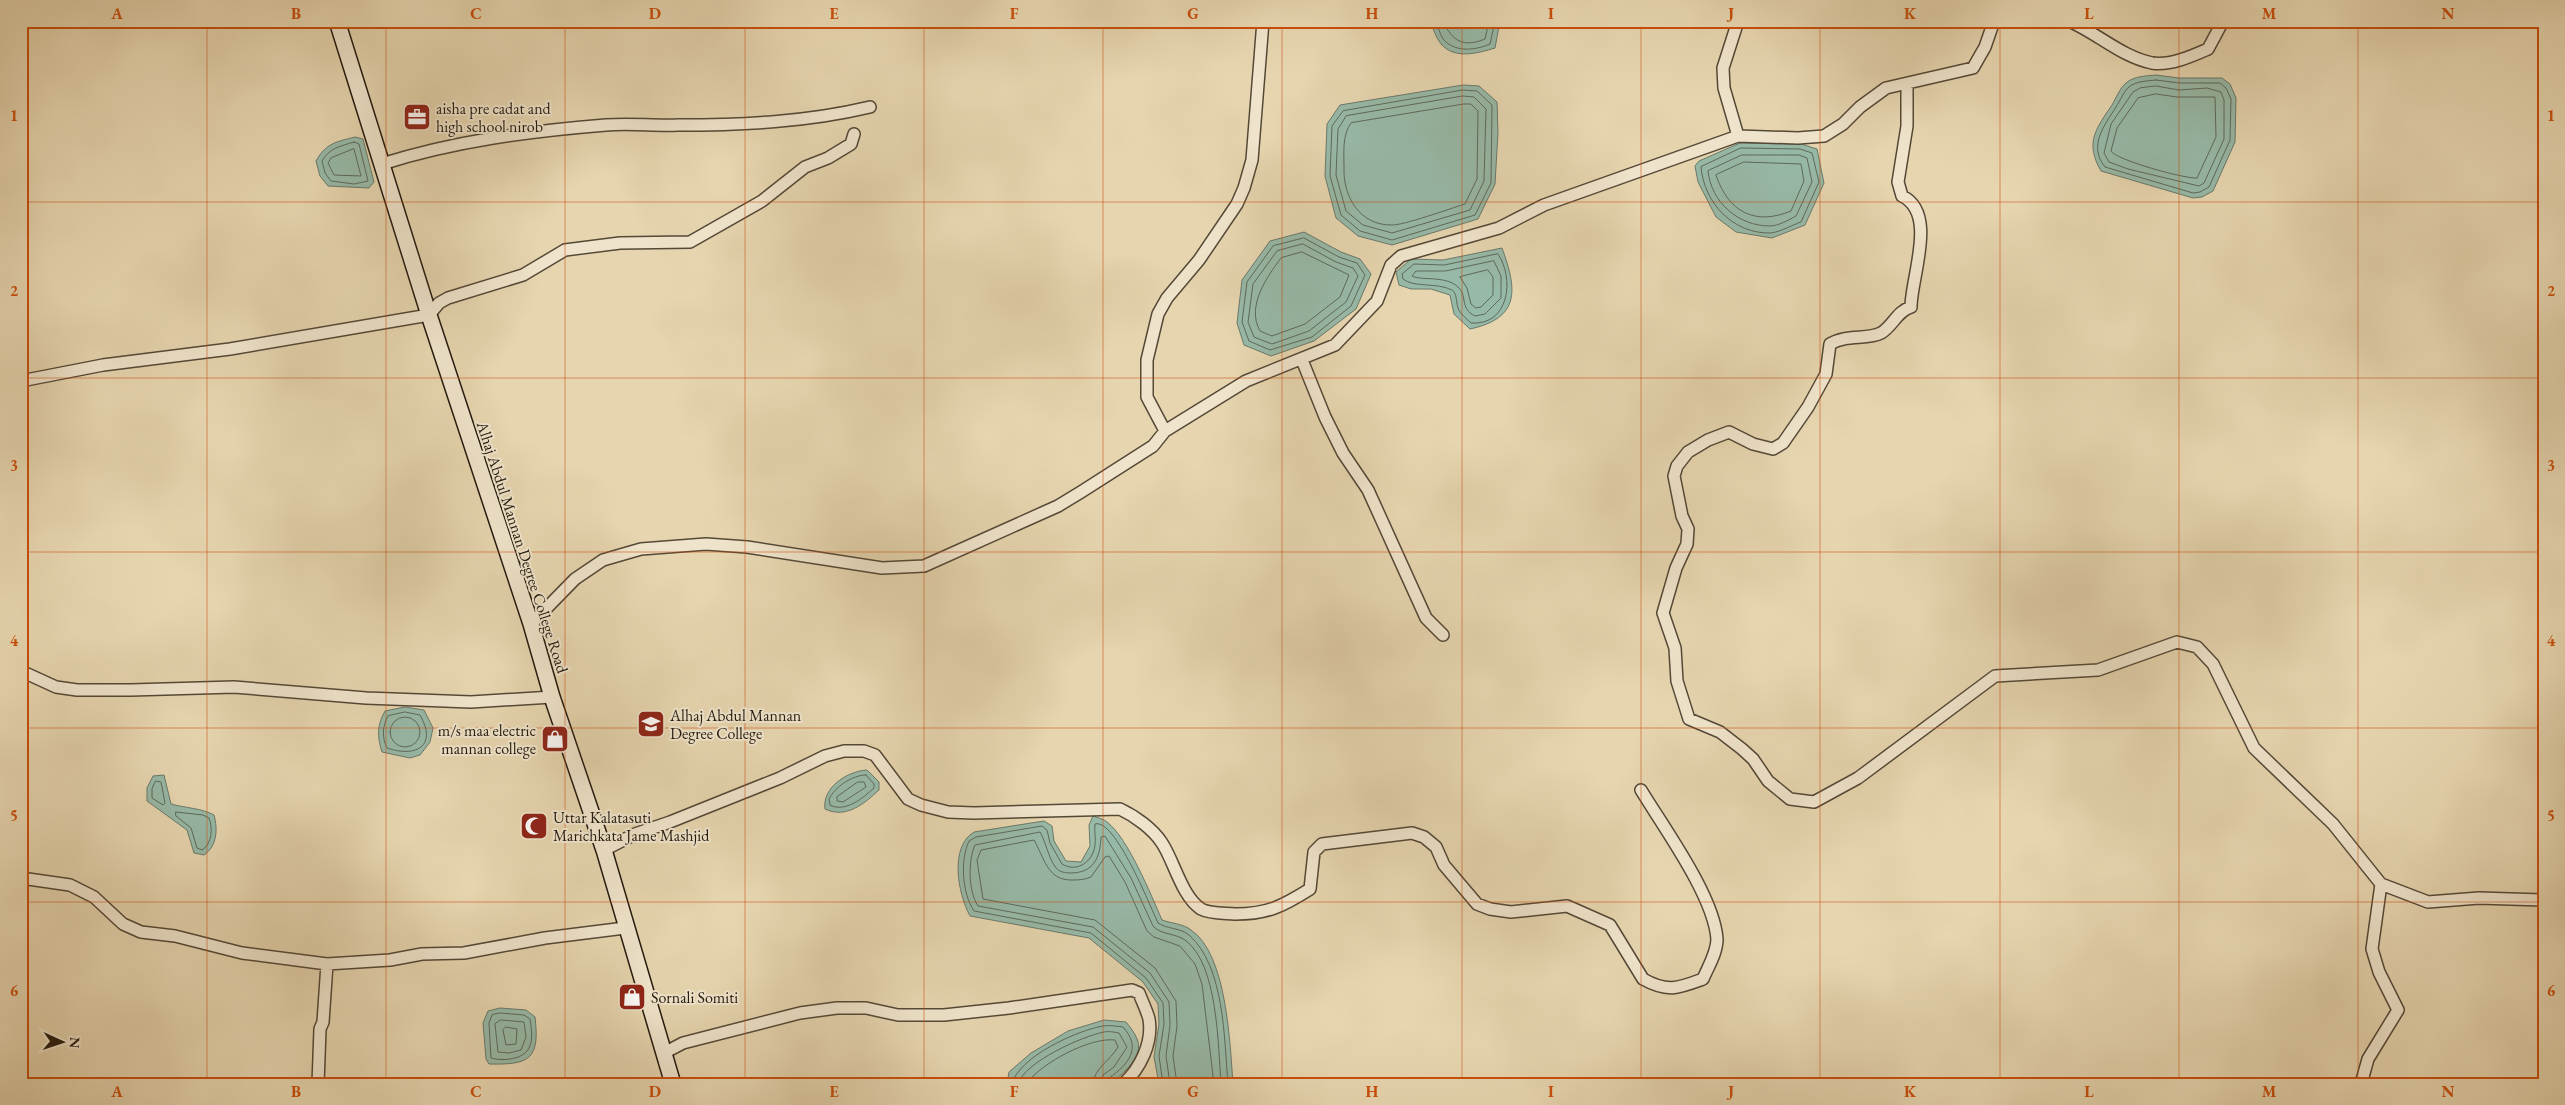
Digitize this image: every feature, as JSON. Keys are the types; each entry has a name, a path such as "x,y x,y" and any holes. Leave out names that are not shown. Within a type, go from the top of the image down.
{"street":[{"name":"Alhaj Abdul Mannan Degree College Road","path":"337,21 429,316 531,624 552,697 604,850 625,928 673,1084"},
{"path":"1165,431 1147,397 1148,360 1158,314 1166,298 1199,260 1237,204 1244,188 1252,160 1264,21"},
{"path":"1738,21 1723,68 1724,88 1738,136"},
{"path":"531,624 575,579 603,560 641,549 706,544 747,547 882,568 924,566 1082,492 1153,446 1165,431 1246,381 1302,360 1335,345 1377,301 1391,264 1401,256 1499,228 1544,205 1738,136 1798,138 1824,136 1844,124 1860,107 1886,88 1973,68 1985,47 1994,21"},
{"path":"2069,21 2091,31 2127,54 2153,63 2175,61 2208,50 2223,21"},
{"path":"1907,84 1907,126 1898,182 1902,196 1912,201 1915,207 1921,238 1911,292 1911,307 1903,309 1879,334 1843,339 1830,344 1826,374 1804,415 1783,443 1773,449 1753,444 1729,432 1708,440 1688,452 1677,466 1674,476 1682,516 1688,529 1687,544 1676,568 1663,613 1675,648 1677,681 1689,719 1720,732 1742,749 1753,759 1768,782 1790,799 1814,802 1858,778 1995,676 2098,670 2177,642 2197,647 2212,664 2254,748 2333,824 2381,884 2428,902 2480,898 2544,900"},
{"path":"382,164 473,140 514,135 607,125 700,125 784,122 870,107"},
{"path":"21,381 103,365 230,348 429,316 439,303 448,298 523,275 565,250 611,244 690,242 762,201 804,167 828,158 850,144 854,134"},
{"path":"1302,360 1342,453 1368,490 1426,618 1443,636"},
{"path":"21,671 56,687 77,690 234,687 366,698 471,702 552,697"},
{"path":"604,850 635,834 780,778 825,756 844,751 864,750 875,755 882,762 908,798 921,805 948,812 1120,809 1134,816 1162,842 1193,901 1202,910 1223,914 1250,914 1274,910 1310,889 1314,852 1322,844 1412,833 1424,838 1436,847 1444,865 1478,904 1490,909 1511,912 1567,906 1610,925 1643,979 1652,984 1676,990 1703,979 1716,949 1717,939 1704,895 1641,790"},
{"path":"21,878 70,885 94,897 122,924 141,932 175,936 242,953 327,964 390,960 422,954 464,953 545,938 625,928"},
{"path":"2361,1084 2368,1059 2398,1010 2379,972 2372,949 2381,884"},
{"path":"318,1084 320,1029 323,1022 327,964"},
{"path":"664,1053 683,1043 751,1024 800,1013 837,1008 866,1008 898,1014 944,1015 1009,1008 1132,990 1139,993 1149,1019 1148,1038 1143,1058 1123,1084"}],"water":[{"path":"1430,21 1500,21 1495,48 1467,54 1453,52 1441,44"},
{"path":"2156,75 2179,78 2222,78 2230,84 2236,98 2235,142 2213,191 2202,197 2193,198 2101,171 2096,161 2093,144 2094,137 2122,88 2133,79"},
{"path":"1463,85 1479,86 1497,102 1498,133 1495,184 1478,219 1392,245 1358,236 1336,218 1325,176 1327,124 1340,105"},
{"path":"355,137 363,139 374,182 369,188 328,186 320,176 316,161 328,147 337,142"},
{"path":"1740,143 1801,144 1817,149 1824,183 1805,225 1772,238 1736,232 1716,217 1698,182 1695,166 1699,161"},
{"path":"1304,232 1341,252 1360,259 1371,274 1356,309 1314,341 1271,356 1244,345 1237,323 1242,280 1270,241"},
{"path":"1502,248 1510,276 1511,300 1499,317 1487,324 1470,329 1454,314 1450,295 1431,289 1411,289 1399,285 1396,272 1411,259 1443,260"},
{"path":"405,707 424,710 433,728 430,742 420,755 410,758 382,752 379,741 380,721 385,711"},
{"path":"867,770 879,782 879,790 854,809 833,812 825,809 825,801 832,787 852,773"},
{"path":"164,775 171,804 198,809 214,815 216,826 214,842 204,855 194,853 187,830 147,801 147,788 153,776"},
{"path":"1093,816 1106,821 1115,830 1131,853 1162,920 1191,930 1203,942 1212,959 1219,979 1228,1024 1233,1084 1159,1084 1154,1057 1159,1024 1158,1004 1143,982 1089,938 970,916 962,896 958,871 961,848 966,839 974,832 1044,821 1052,826 1054,841 1066,861 1081,862 1090,846 1089,825"},
{"path":"500,1008 526,1010 535,1017 536,1042 529,1057 523,1061 489,1064 486,1059 483,1023 488,1011"},
{"path":"1104,1020 1126,1022 1139,1045 1135,1059 1120,1076 1109,1084 1007,1084 1009,1072 1031,1053 1068,1031"}],"place":[{"name":"aisha pre cadat and high school nirob","path":"417,117"},
{"name":"Alhaj Abdul Mannan Degree College","path":"651,724"},
{"name":"m/s maa electric mannan college","path":"555,739"},
{"name":"Uttar Kalatasuti Marichkata Jame Mashjid","path":"534,826"},
{"name":"Sornali Somiti","path":"632,997"}]}
